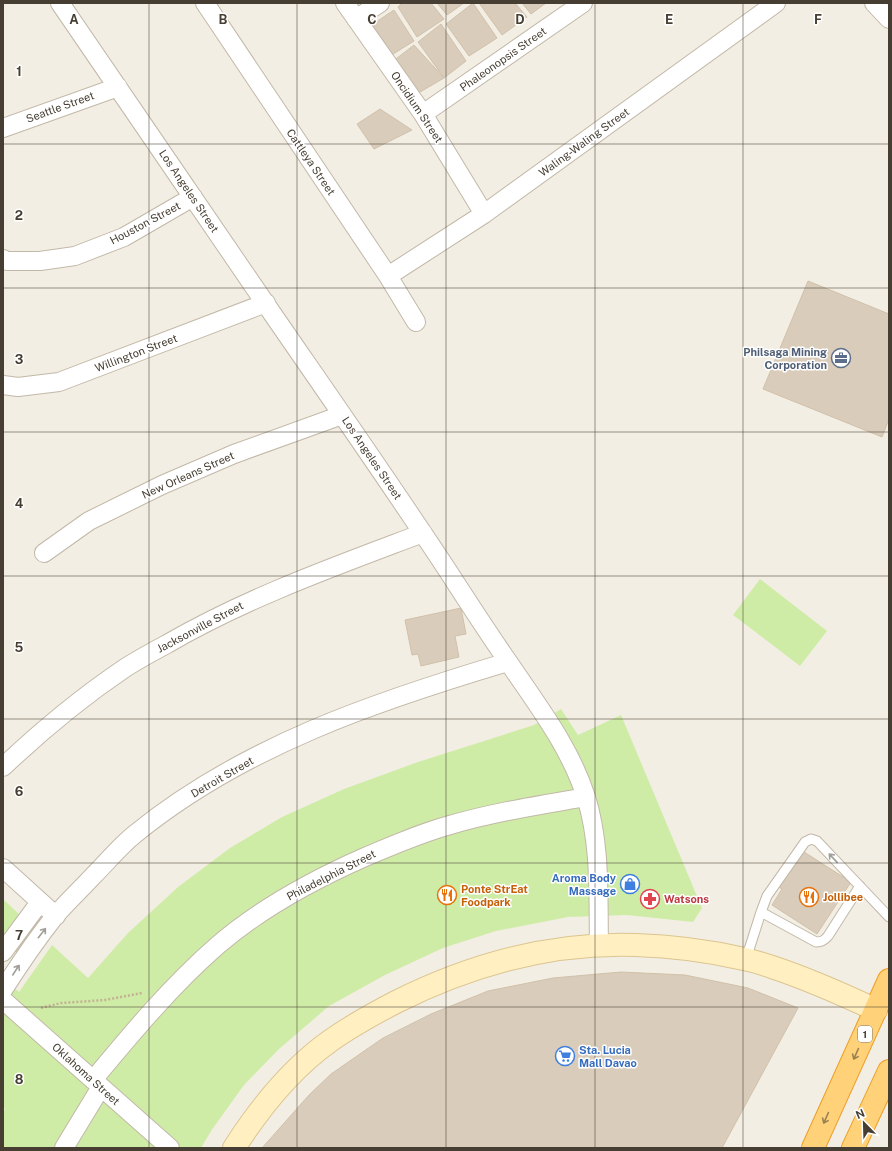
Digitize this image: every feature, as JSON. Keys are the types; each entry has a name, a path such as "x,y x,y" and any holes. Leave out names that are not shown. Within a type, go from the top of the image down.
{"highway":[{"name":"1","path":"813,1148 889,980"},
{"path":"853,1148 889,1071"}],"main road":[{"path":"234,1148 262,1108 293,1074 329,1041 366,1018 428,987 481,967 511,958 551,951 599,946 636,945 672,948 746,959 814,982 876,1010"}],"street":[{"name":"Los Angeles Street","path":"60,3 423,533 563,744 577,773 586,797 596,841 599,946"},
{"name":"Cattleya Street","path":"205,3 388,276 416,322"},
{"name":"Oncidium Street","path":"345,3 423,114 484,214"},
{"path":"356,19 380,3"},
{"name":"Phaleonopsis Street","path":"423,114 583,3"},
{"name":"Waling-Waling Street","path":"388,276 484,214 776,3"},
{"path":"874,3 889,19"},
{"name":"Seattle Street","path":"3,128 118,87"},
{"name":"Houston Street","path":"3,259 7,261 40,261 75,256 124,237 193,197"},
{"name":"Willington Street","path":"3,385 18,387 59,382 266,303"},
{"name":"New Orleans Street","path":"44,553 89,521 162,485 234,454 342,415"},
{"name":"Jacksonville Street","path":"3,767 33,739 80,701 126,667 194,629 255,599 423,533"},
{"name":"Detroit Street","path":"3,990 29,951 56,916 134,835 164,812 231,770 310,730 436,683 508,662"},
{"name":"Philadelphia Street","path":"64,1148 97,1083 141,1023 186,974 219,944 259,914 303,887 342,867 392,845 450,825 586,797"},
{"path":"3,868 56,916"},
{"path":"3,952 40,902"},
{"name":"Oklahoma Street","path":"3,1000 170,1148"}],"lane":[{"path":"746,959 767,896 805,842 811,839 817,841 889,917"},
{"path":"761,912 816,942 820,942 825,940 828,936 860,886"}],"path":[{"path":"22,1017 44,1007 62,1003 105,1000 145,993 166,997"}],"green space":[{"path":"760,579 827,631 800,666 733,615"},
{"path":"561,709 578,735 621,715 702,908 693,922 627,915 568,917 496,931 443,948 385,975 329,1006 279,1049 244,1085 211,1131 201,1148 3,1148 3,1113 5,1109 3,1107 3,978 19,992 52,945 88,978 128,933 178,887 230,848 282,817 344,789 418,762 534,725"},
{"path":"3,899 20,915 3,939"}],"building":[{"path":"402,3 431,3 444,19 417,37 398,7"},
{"path":"437,3 464,3 447,15"},
{"path":"473,3 497,38 469,56 446,24"},
{"path":"479,3 515,3 527,17 502,35"},
{"path":"522,3 546,3 531,14"},
{"path":"394,10 414,41 390,56 370,26"},
{"path":"441,24 466,61 444,78 418,42"},
{"path":"414,45 444,78 415,95 392,62"},
{"path":"380,109 412,130 374,149 357,124"},
{"path":"808,281 889,314 889,419 882,437 763,389"},
{"path":"461,608 466,634 455,636 459,657 421,666 418,654 412,655 405,620"},
{"name":"Jollibee","path":"801,850 851,882 817,934 772,905 782,889 777,886"},
{"path":"22,934 30,940 20,954 11,948"},
{"name":"Sta. Lucia Mall Davao","path":"621,972 685,975 748,988 798,1008 722,1148 262,1148 309,1095 331,1074 383,1038 431,1014 488,991 553,978"}],"place":[{"name":"Philsaga Mining Corporation","path":"841,358"},
{"name":"Aroma Body Massage","path":"630,884"},
{"name":"Ponte StrEat Foodpark","path":"447,895"},
{"name":"Jollibee","path":"809,897"},
{"name":"Watsons","path":"650,899"},
{"name":"Sta. Lucia Mall Davao","path":"565,1056"}]}
